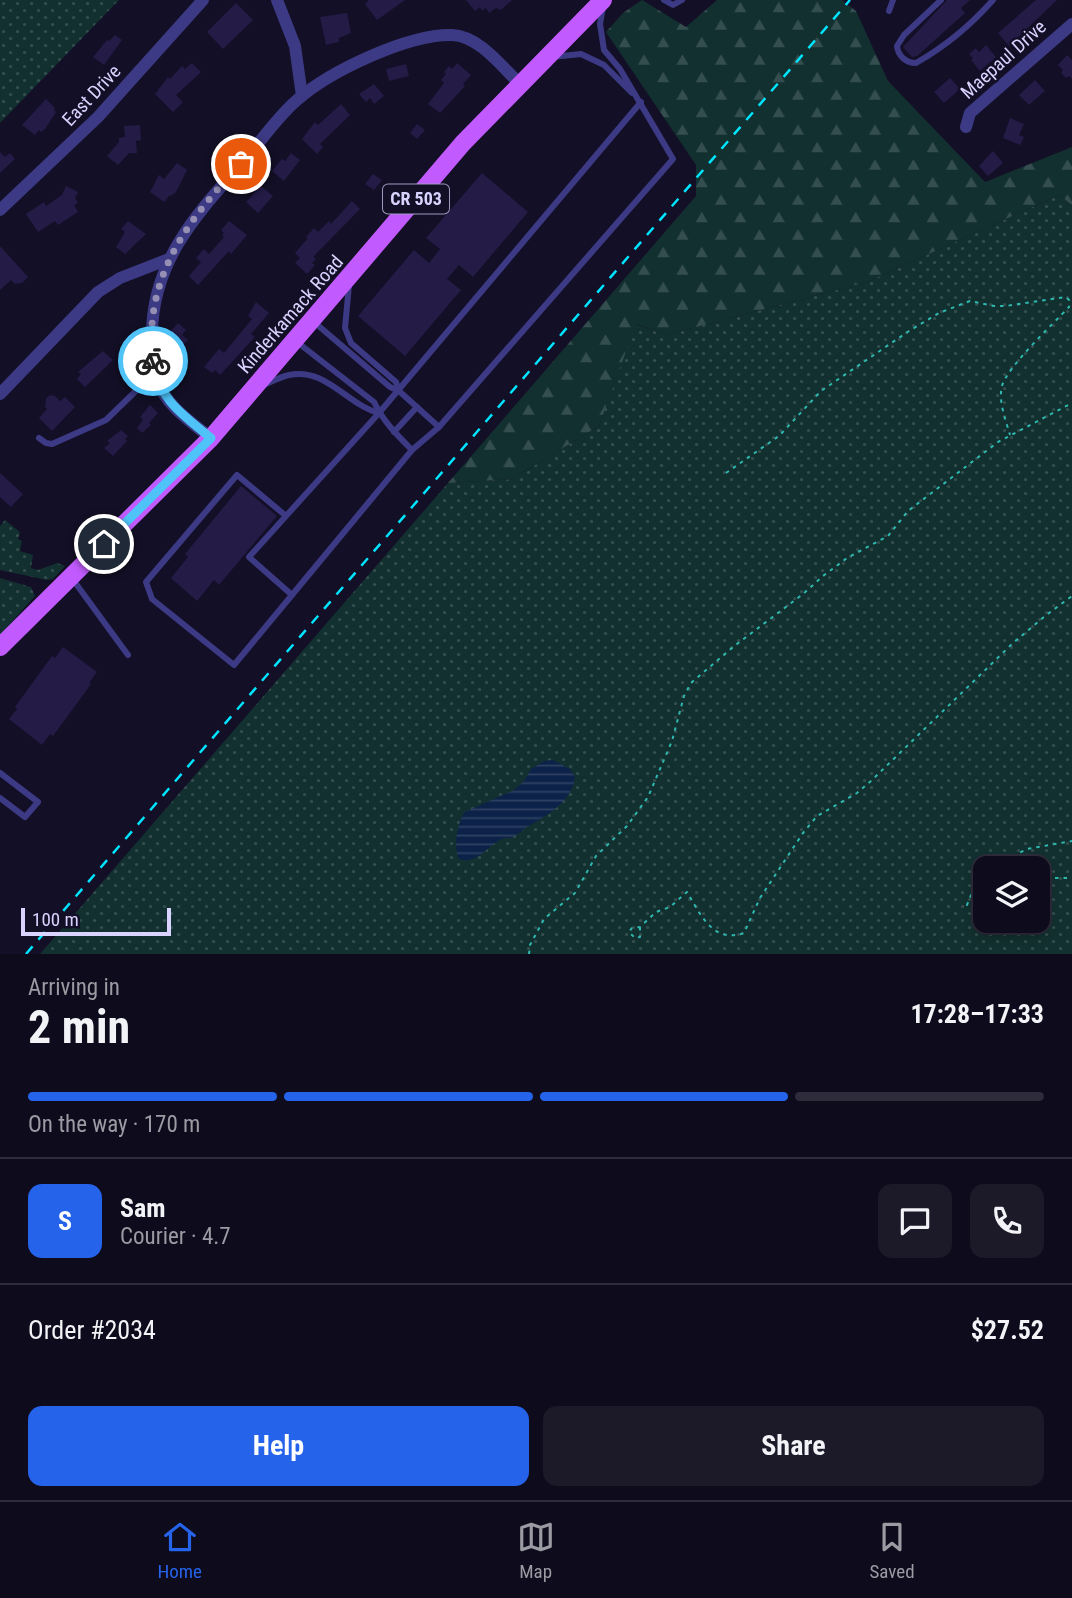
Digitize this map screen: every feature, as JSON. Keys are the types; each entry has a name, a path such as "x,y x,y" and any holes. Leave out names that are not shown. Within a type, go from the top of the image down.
{"main road":[{"name":"Kinderkamack Road","path":"0,647 211,438 463,143 519,83 604,0"}],"street":[{"name":"East Drive","path":"0,210 98,117 203,0"},
{"path":"277,0 295,46 302,96"},
{"name":"Maepaul Drive","path":"966,127 970,113 1070,29"},
{"path":"211,438 172,405 156,378 152,355 152,324 158,285 169,259 204,206 262,137 302,96 343,69 366,57 416,41 453,35 476,42 519,83"},
{"path":"0,394 97,292 120,278 169,259"}],"lane":[{"path":"286,516 237,475 146,582 152,598 234,665 412,450 439,427 673,159 641,102 604,50 600,23 604,0"},
{"path":"664,0 673,5 682,0"},
{"path":"890,11 894,0"},
{"path":"942,0 904,35 897,46 909,63 916,63 954,39 981,15 993,0"},
{"path":"545,58 581,54 604,65 641,102"},
{"path":"292,595 249,557 398,391 641,102"},
{"path":"349,278 345,328 351,343 396,382 398,391"},
{"path":"313,321 439,427"},
{"path":"296,341 374,402 394,432 412,450"},
{"path":"254,388 289,375 310,374 325,381 368,411 379,413"},
{"path":"40,438 52,444 106,420 142,385 156,378"},
{"path":"394,432 417,407"},
{"path":"70,576 128,655"},
{"path":"0,773 38,802 25,817 0,798"}],"path":[{"path":"726,472 779,436 821,391 948,308 970,301 998,306 1066,297 1069,307 1003,383 1003,407 1010,436"},
{"path":"528,954 544,919 575,893 596,856 627,826 648,797 672,741 684,696 691,683 839,564 888,536 908,511 998,442 1072,403"},
{"path":"640,927 656,912 670,907 687,892 700,916 712,929 720,933 744,933 767,887 817,816 857,793 1013,643 1072,596"},
{"path":"1013,856 1027,849 1072,841"},
{"path":"1050,879 1072,878"},
{"path":"973,894 967,905 973,902"}],"green space":[{"path":"0,0 119,0 0,123"},
{"path":"642,0 686,27 717,0 842,0 856,11 888,81 985,182 1072,147 1072,205 1059,195 867,282 666,335 636,324 599,426 512,479 448,483 696,196 696,165 606,32 623,13"},
{"path":"1059,195 1072,205 1072,954 40,954 448,483 512,479 599,426 635,324 666,335 867,282"},
{"path":"5,520 20,532 20,551 33,555 31,568 38,570 57,563 65,566 53,579 0,570 0,526"},
{"path":"0,578 31,587 35,596 0,635"}],"water":[{"path":"553,760 570,769 575,777 564,801 515,836 502,839 477,857 459,859 457,835 465,812 514,790 524,781 531,769 544,761"}],"building":[{"path":"369,0 405,0 377,20 365,4"},
{"path":"466,0 512,0 501,10 496,8 489,13 486,8 482,11 480,7 475,11"},
{"path":"947,0 970,0 961,8 965,13 917,56 912,57 903,47"},
{"path":"1036,0 1057,0 1009,46 998,33"},
{"path":"236,3 253,20 223,49 207,32"},
{"path":"347,13 351,33 339,38 339,42 326,45 320,17"},
{"path":"115,35 122,40 104,65 93,57 107,40"},
{"path":"986,45 996,57 980,71 969,54 976,48 979,52"},
{"path":"1067,55 1072,60 1072,79 1061,73 1063,70 1058,65"},
{"path":"192,63 201,72 176,95 183,102 173,112 155,94 168,77 170,79 182,66 185,69"},
{"path":"457,63 471,75 463,84 465,86 440,113 428,104 444,83 441,80 446,74 444,72"},
{"path":"406,64 409,76 389,81 386,69"},
{"path":"950,78 960,89 944,103 934,92"},
{"path":"1035,80 1045,91 1029,105 1019,95"},
{"path":"374,84 384,96 374,104 370,98 366,102 359,94"},
{"path":"46,99 56,112 45,129 41,132 39,130 35,135 22,125"},
{"path":"341,104 350,115 320,144 323,147 317,154 302,139 315,122 318,125"},
{"path":"1010,118 1024,124 1019,135 1024,137 1020,145 1003,138"},
{"path":"417,124 425,130 417,139 410,133"},
{"path":"140,125 141,140 136,141 137,153 129,153 118,165 107,156 119,142 119,138 125,137 124,126"},
{"path":"993,151 1003,163 988,176 979,166"},
{"path":"0,152 5,157 10,153 15,159 0,173"},
{"path":"291,153 300,160 284,181 272,171"},
{"path":"177,163 187,170 176,192 164,202 150,192 159,175 164,179"},
{"path":"482,173 528,212 473,277 459,265 447,279 461,290 405,356 358,316 414,250 429,263 440,249 426,238"},
{"path":"373,174 382,180 374,190 365,184"},
{"path":"66,186 78,192 75,198 78,203 74,205 78,212 58,225 55,221 38,232 26,214 44,202 46,206 62,195"},
{"path":"261,186 273,196 258,213 246,202"},
{"path":"352,201 360,209 313,257 316,259 312,263 315,265 307,274 295,263 300,258 295,253 314,228 318,232 329,221 331,224"},
{"path":"128,221 146,234 125,254 116,247 125,232 121,229"},
{"path":"229,221 247,235 198,285 189,276 201,262 196,258 204,249 209,254 224,237 221,230"},
{"path":"0,246 28,277 22,283 15,284 11,280 0,290"},
{"path":"256,302 269,313 251,334 255,337 220,375 215,370 212,373 204,367 219,349 224,353 252,319 248,316"},
{"path":"178,323 186,330 182,335 188,340 179,349 175,346 172,350 161,341 161,337"},
{"path":"103,351 113,360 85,387 77,379 81,374 78,372"},
{"path":"50,395 60,401 65,397 75,407 52,431 39,418 47,409 46,399"},
{"path":"150,405 158,413 142,433 137,428 143,420 140,417"},
{"path":"121,430 128,436 125,439 127,441 113,456 104,448 110,443 107,441"},
{"path":"0,473 23,494 11,507 0,497"},
{"path":"241,486 277,516 219,585 214,580 197,601 171,578 188,557 185,554"},
{"path":"63,647 97,672 53,736 50,734 42,745 9,719 52,656 55,658"}],"railway":[{"path":"26,954 850,0"}],"way so far":[{"path":"153,361 152,324 155,297 169,259 204,206 241,164"}],"route":[{"path":"104,544 211,438 163,394 153,361"}]}
